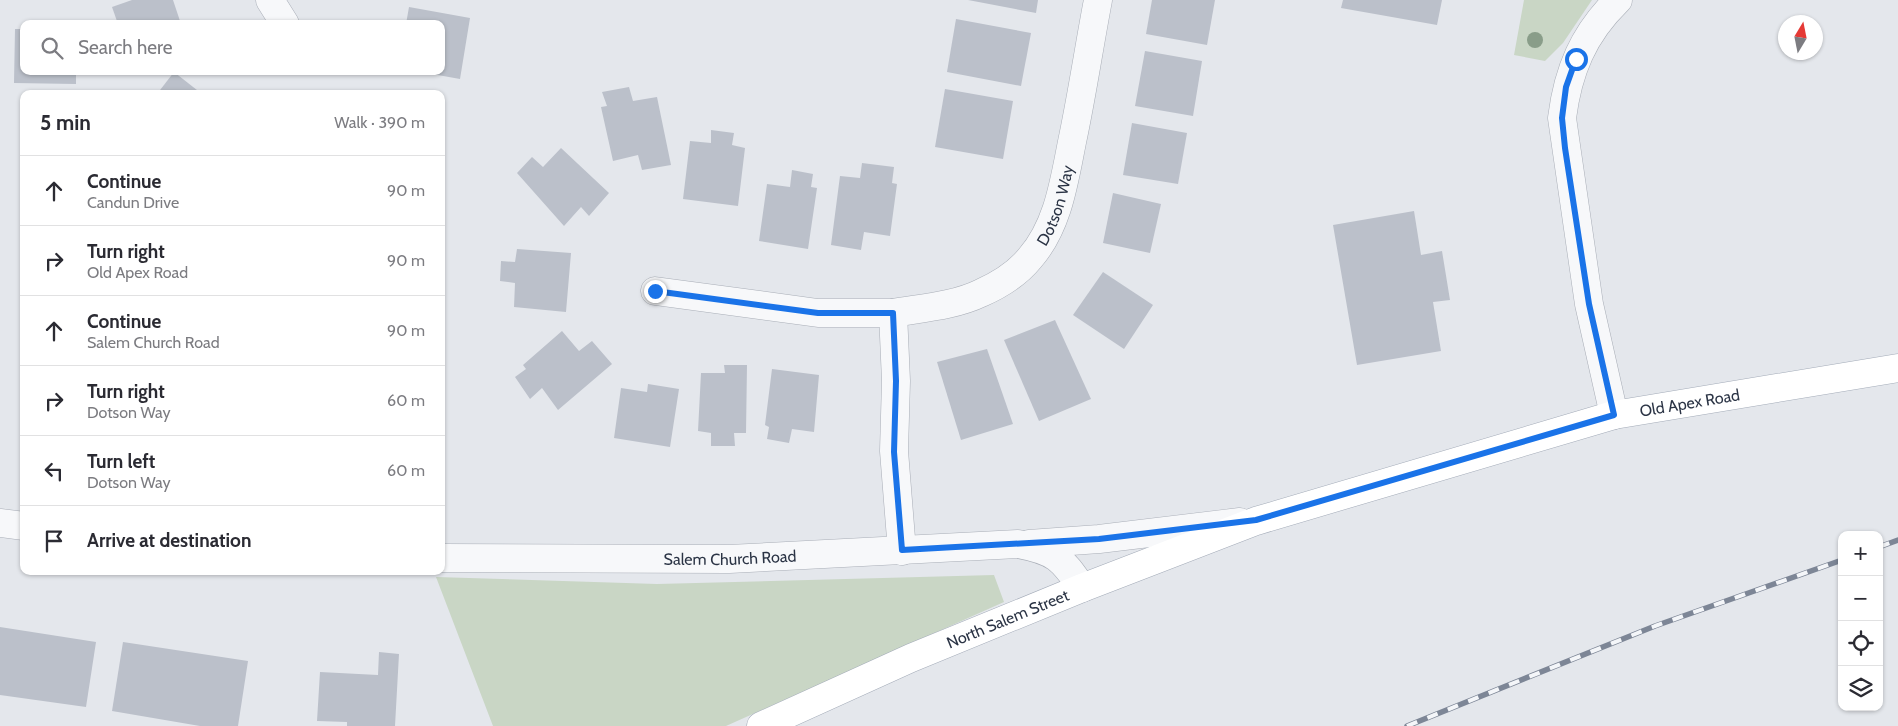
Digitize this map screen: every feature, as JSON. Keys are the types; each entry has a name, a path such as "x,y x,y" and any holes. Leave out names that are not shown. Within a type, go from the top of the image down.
{"main road":[{"name":"Old Apex Road","path":"1256,520 1614,415 1898,368"},
{"name":"North Salem Street","path":"761,726 911,658 1256,520"}],"street":[{"path":"270,0 282,20"},
{"name":"Dotson Way","path":"655,291 818,313 893,313 958,302 980,293 1018,270 1030,258 1052,225 1064,182 1098,0"},
{"path":"1614,415 1589,304 1562,118 1566,87 1576,59 1591,32 1618,0"},
{"path":"893,313 896,381 894,452 902,550"},
{"name":"Salem Church Road","path":"445,558 729,559 1099,539 1256,520"},
{"path":"0,523 20,526"},
{"name":"Salem Church Road","path":"1018,544 1039,548 1055,556 1065,563 1082,588"}],"green space":[{"path":"1524,0 1592,0 1563,43 1545,61 1514,55"},
{"path":"994,575 1004,602 726,726 493,726 436,577 657,584"}],"building":[{"path":"132,0 173,0 180,20 117,20 112,7"},
{"path":"968,0 1038,0 1036,13"},
{"path":"1152,0 1215,0 1207,45 1146,34"},
{"path":"1343,0 1442,0 1437,25 1341,8"},
{"path":"409,7 470,18 460,79 438,75 445,75 445,20 407,20"},
{"path":"956,19 1031,33 1021,86 947,72"},
{"path":"15,29 20,29 20,75 76,75 76,84 14,83"},
{"path":"1145,51 1202,61 1193,116 1135,106"},
{"path":"172,75 178,75 197,90 160,90"},
{"path":"629,87 633,101 657,97 671,165 642,170 638,155 613,161 601,107 607,106 602,92"},
{"path":"945,89 1013,101 1003,159 935,147"},
{"path":"1132,123 1187,133 1178,184 1123,175"},
{"path":"711,130 734,133 732,145 745,148 738,206 683,199 690,141 711,143"},
{"path":"561,148 609,193 589,216 581,207 564,226 517,173 532,157 543,167"},
{"path":"862,163 894,167 892,183 897,184 890,236 864,232 861,250 831,245 840,176 860,178"},
{"path":"792,170 813,174 811,187 817,188 808,249 759,241 767,184 790,187"},
{"path":"1113,193 1161,204 1150,253 1103,243"},
{"path":"1414,211 1421,255 1442,251 1450,300 1433,302 1441,351 1357,365 1333,225"},
{"path":"517,249 571,253 566,312 514,307 515,283 500,281 501,261 515,262"},
{"path":"1103,272 1153,305 1124,349 1073,315"},
{"path":"1055,320 1091,399 1039,421 1004,340"},
{"path":"562,331 579,351 592,341 612,364 558,410 542,388 530,399 515,377 526,369 523,365"},
{"path":"987,349 1013,424 961,440 937,362"},
{"path":"724,365 747,365 746,433 734,433 735,446 711,446 711,433 698,431 701,373 725,373"},
{"path":"772,369 819,375 814,432 792,429 789,443 767,439 769,427 765,425"},
{"path":"648,384 679,389 670,447 614,438 621,388 647,392"},
{"path":"0,627 96,642 86,707 0,695"},
{"path":"123,642 248,661 238,726 200,726 112,711"},
{"path":"379,652 399,654 395,726 347,726 347,722 317,721 320,672 378,675"}],"railway":[{"path":"1883,546 1898,540"},
{"path":"1407,726 1655,626 1838,561"}],"route":[{"path":"655,291 818,313 893,313 896,381 894,452 902,550 1099,539 1256,520 1614,415 1589,304 1565,148 1562,118 1566,87 1576,59"}]}
